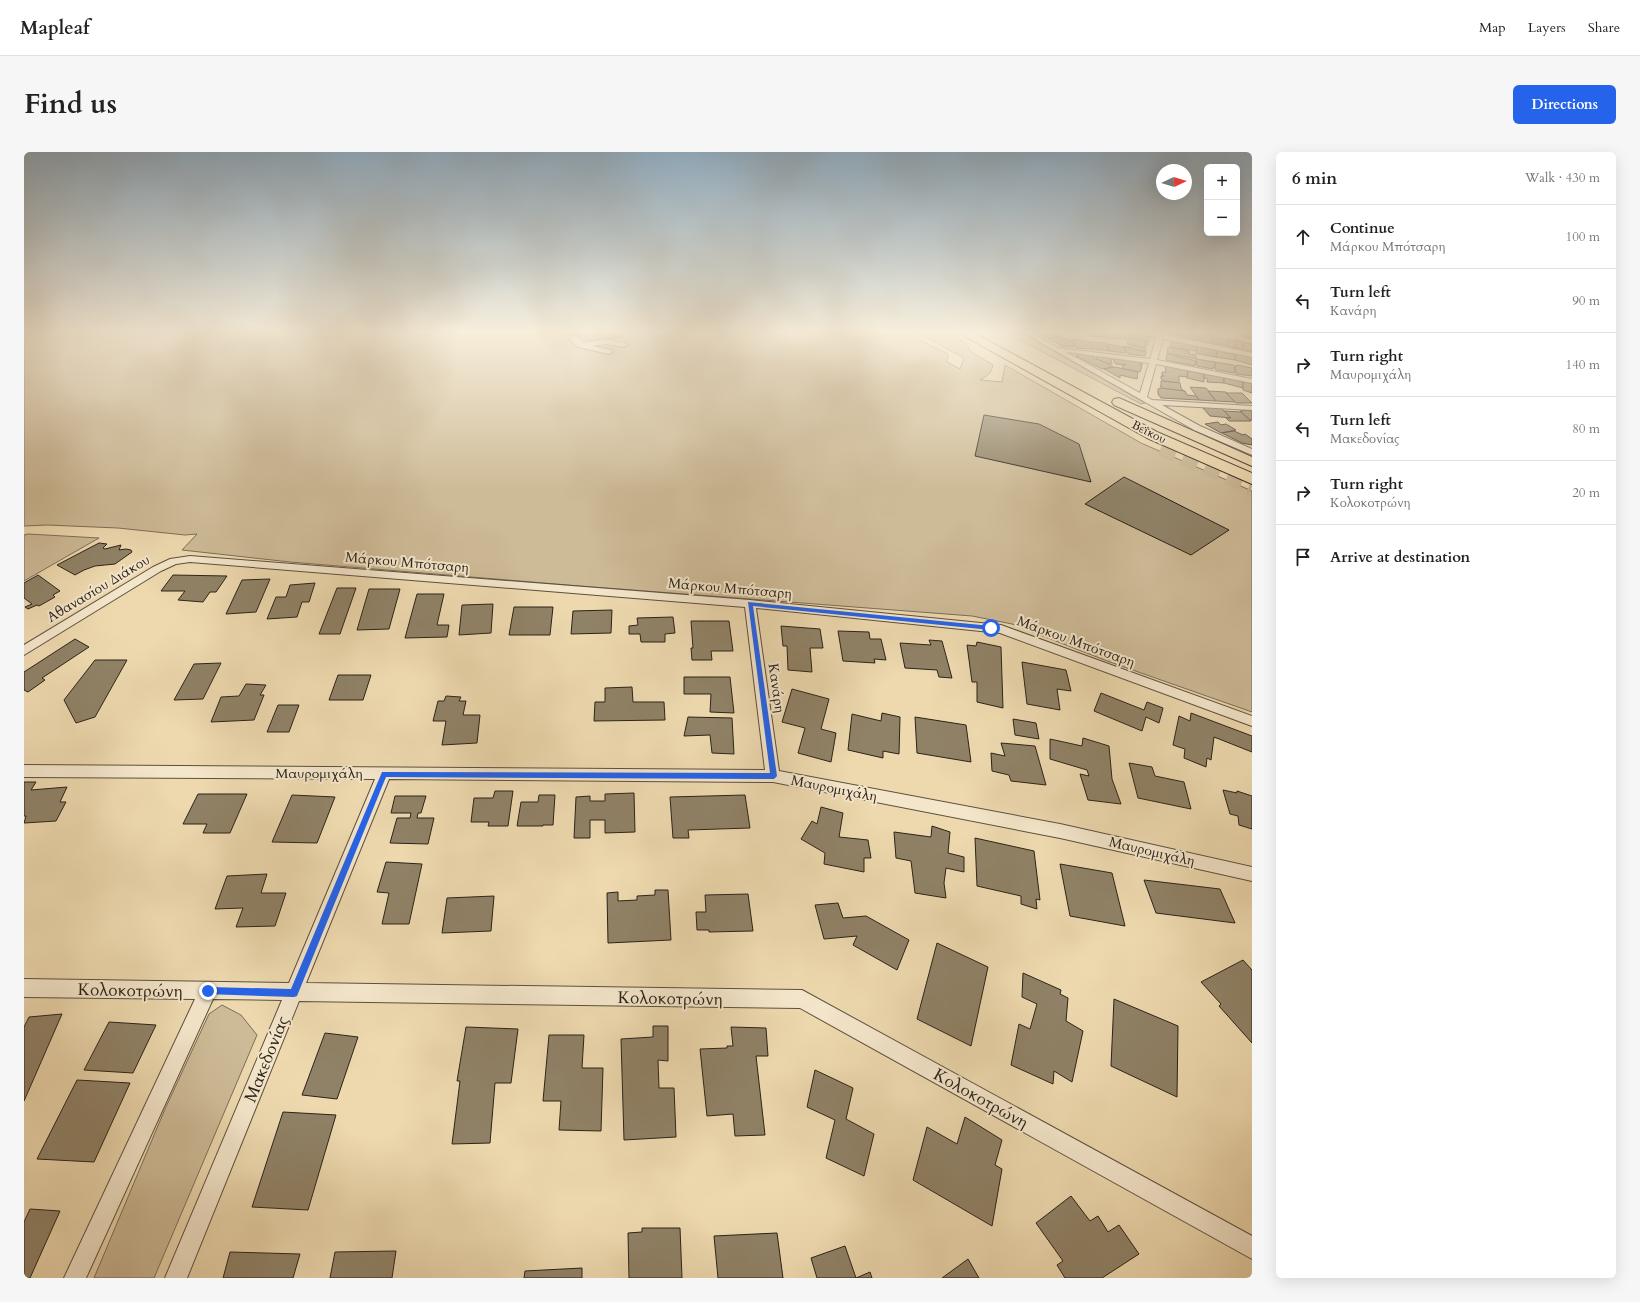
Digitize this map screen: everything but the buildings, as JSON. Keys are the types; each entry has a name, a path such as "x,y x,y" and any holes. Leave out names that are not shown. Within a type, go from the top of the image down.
{"main road":[{"path":"1047,386 1161,448"},
{"name":"Βεΐκου","path":"1063,386 1152,435 1252,480"},
{"name":"Βεΐκου","path":"1252,462 1110,398 1164,429 1252,469"}],"street":[{"path":"1121,386 1213,436 1252,452"},
{"path":"1146,400 1149,386"},
{"path":"1146,400 1252,408"},
{"name":"Μάρκου Μπότσαρη","path":"190,559 750,604 1001,629 1252,720"},
{"name":"Αθανασίου Διάκου","path":"24,651 157,568 174,561 190,559"},
{"name":"Κανάρη","path":"750,604 774,776"},
{"name":"Μαυρομιχάλη","path":"24,770 774,776 1060,831 1252,874"},
{"name":"Μακεδονίας","path":"176,1278 384,774"},
{"name":"Κολοκοτρώνη","path":"24,988 802,999 1252,1248"},
{"path":"75,1278 208,991"}],"shaded area":[{"path":"24,386 1041,386 1141,443 1252,491 1252,712 1107,661 1012,624 972,616 290,562 182,550 197,534 185,535 118,528 47,525 24,526"},
{"path":"1106,386 1114,386 1145,403 1141,404"},
{"path":"24,535 99,538 24,581"},
{"path":"222,1005 241,1015 257,1035 154,1278 94,1278 165,1109 209,1014"}],"tunnel":[{"path":"1161,448 1252,487"}],"route":[{"path":"208,991 294,993 384,774 774,776 750,604 973,625 991,628"}]}
